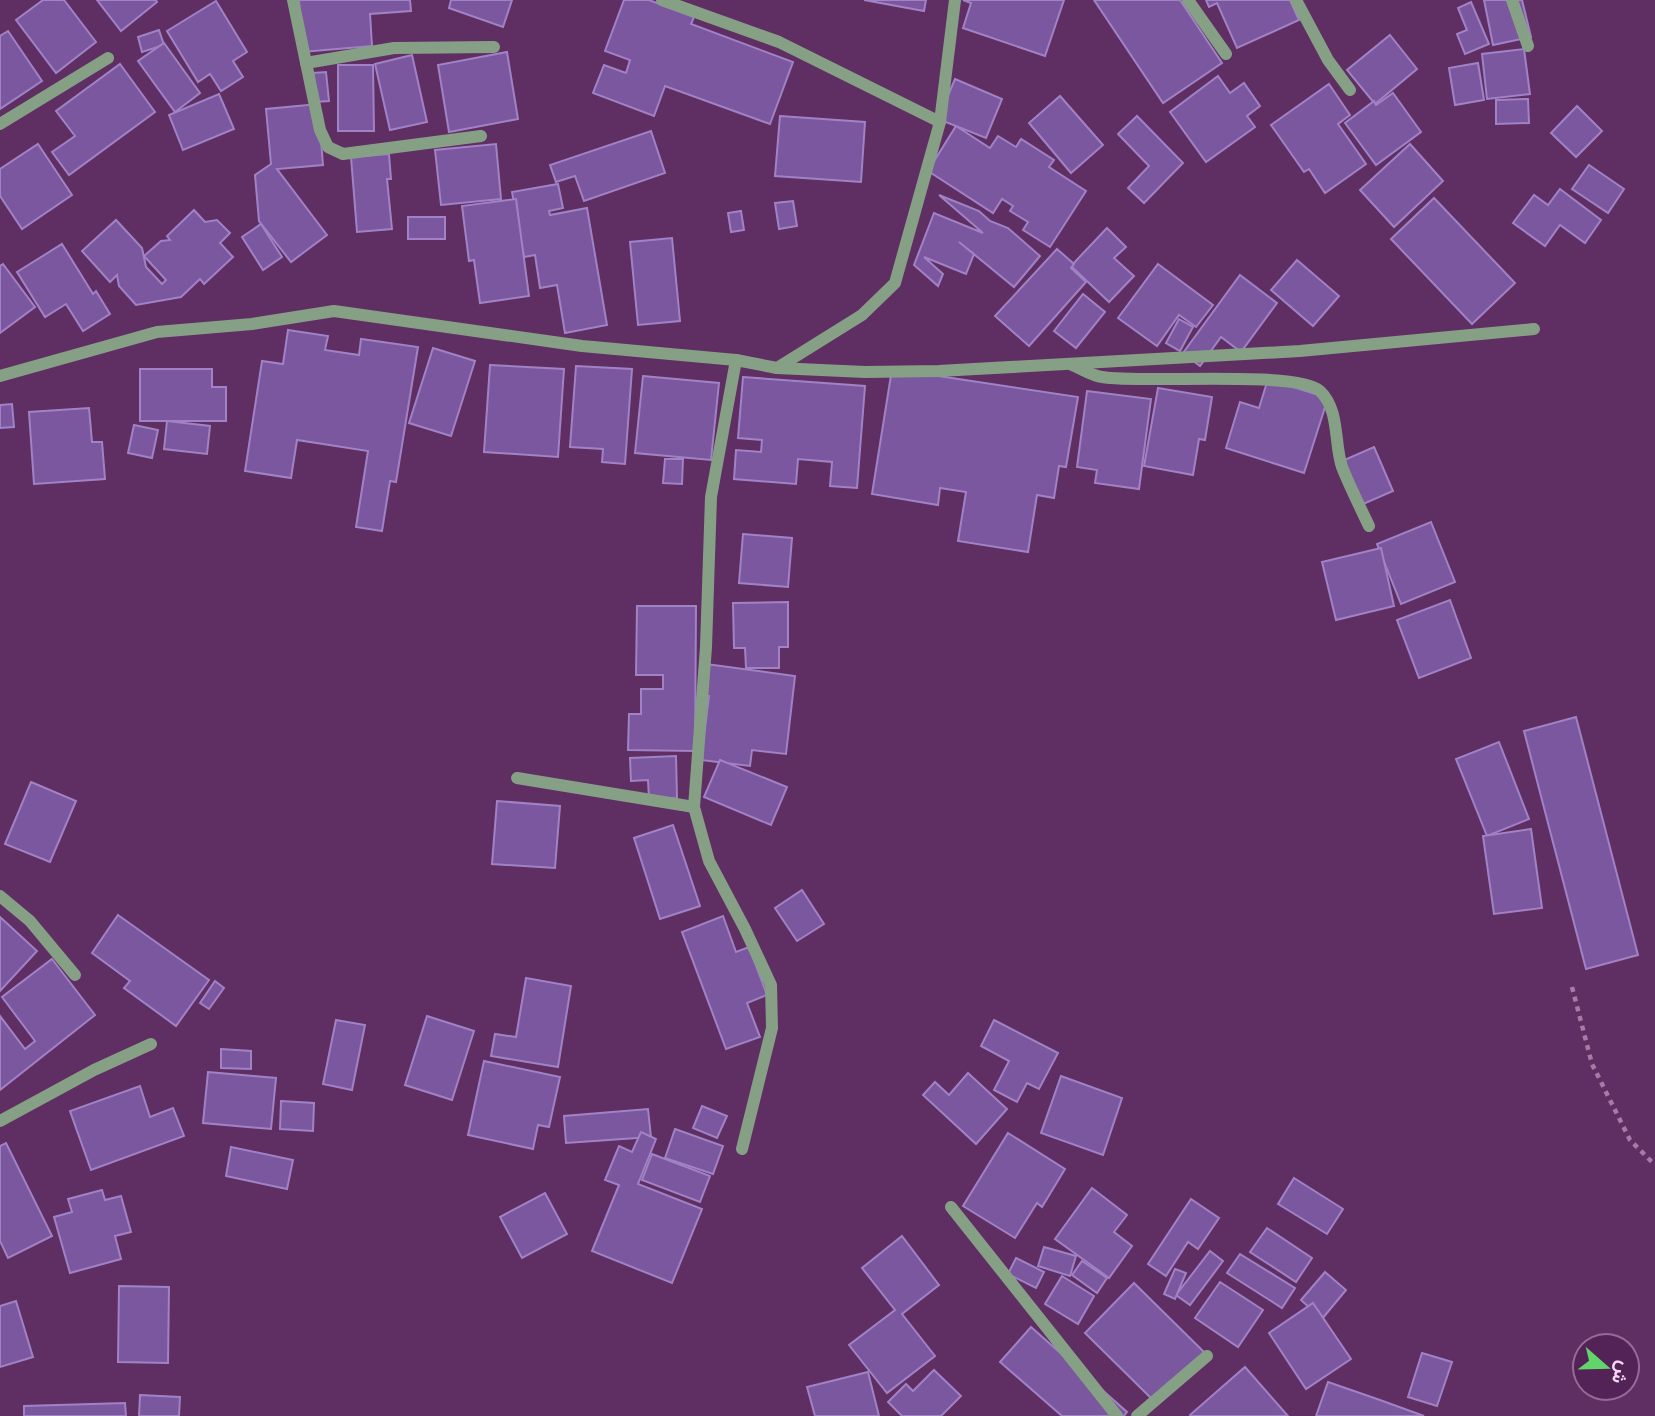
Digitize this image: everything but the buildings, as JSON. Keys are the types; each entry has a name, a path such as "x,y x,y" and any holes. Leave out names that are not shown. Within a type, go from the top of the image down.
{"street":[{"path":"293,0 320,130 328,147 343,154 481,136"},
{"path":"662,0 779,42 940,122"},
{"path":"777,368 862,315 895,283 940,122 955,0"},
{"path":"1188,0 1226,54"},
{"path":"1296,0 1328,60 1350,90"},
{"path":"1512,0 1528,46"},
{"path":"306,64 394,48 494,47"},
{"path":"0,124 108,58"},
{"path":"0,376 157,332 252,324 334,311 582,346 736,360 777,368 865,372 1300,351 1534,329"},
{"path":"736,360 711,497 706,647 694,807 709,861 771,985 772,1028 742,1149"},
{"path":"1070,364 1098,377 1116,379 1270,379 1311,385 1321,392 1332,411 1342,466 1369,526"},
{"path":"517,778 694,807"},
{"path":"0,897 30,921 75,975"},
{"path":"0,1121 94,1070 151,1044"},
{"path":"951,1206 1118,1416"},
{"path":"1138,1416 1207,1356"}],"path":[{"path":"1572,987 1592,1064 1630,1140 1655,1165"}]}
